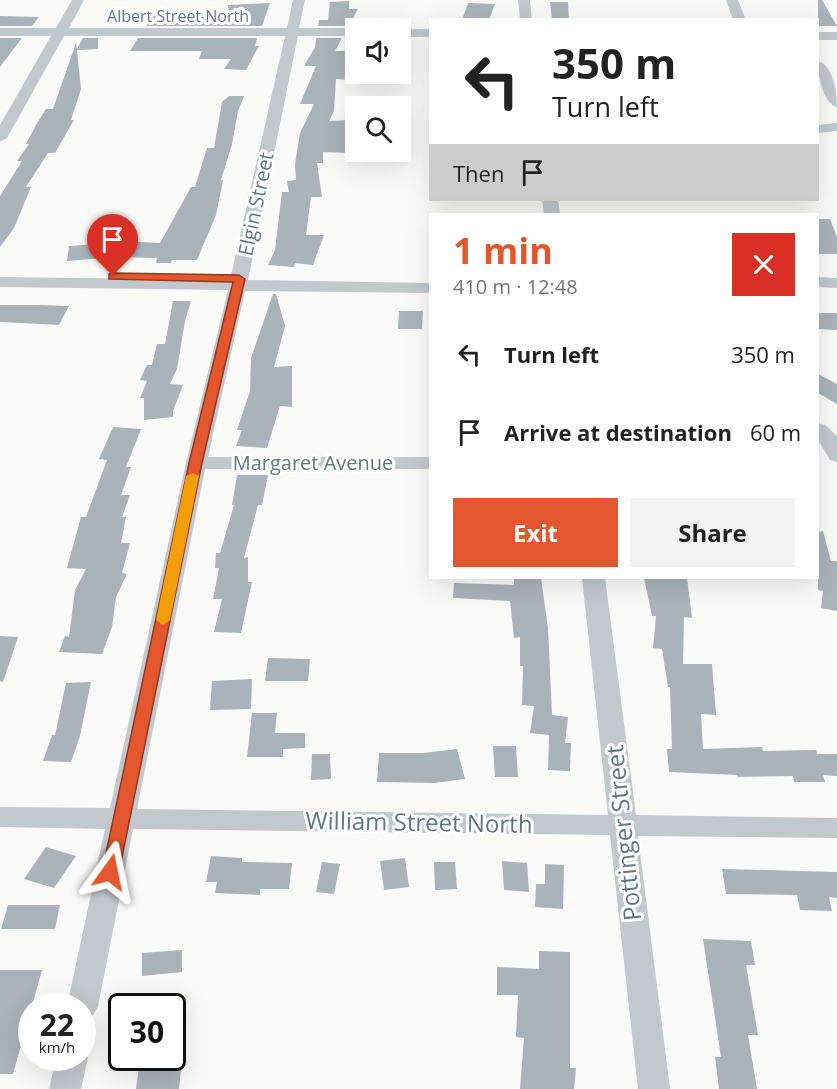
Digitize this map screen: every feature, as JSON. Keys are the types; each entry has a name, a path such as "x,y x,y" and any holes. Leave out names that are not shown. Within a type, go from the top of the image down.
{"street":[{"path":"0,138 78,0"},
{"name":"Elgin Street","path":"85,993 196,463 239,282 300,0"},
{"path":"524,0 526,18"},
{"path":"732,0 739,18"},
{"name":"Albert Street North","path":"0,32 345,33"},
{"path":"411,33 429,33"},
{"path":"819,36 837,36"},
{"path":"819,67 837,103"},
{"path":"819,129 837,128"},
{"path":"0,276 429,288"},
{"path":"0,282 91,279"},
{"path":"239,282 429,280"},
{"path":"819,282 837,283"},
{"path":"819,291 837,291"},
{"path":"819,430 831,442 837,456"},
{"name":"Margaret Avenue","path":"196,463 429,463"},
{"name":"Pottinger Street","path":"594,579 654,1089"},
{"name":"William Street North","path":"0,817 837,828"},
{"path":"66,1089 69,1071"}],"building":[{"path":"818,0 822,0 837,26 819,26"},
{"path":"349,1 349,9 358,9 353,18 345,18 345,26 318,26 319,20 328,20 330,2"},
{"path":"550,2 568,2 569,18 552,18"},
{"path":"270,3 262,26 146,26 153,15 208,17 210,13 229,14 228,5"},
{"path":"468,3 495,4 490,18 463,18"},
{"path":"0,16 39,17 32,26 0,26"},
{"path":"0,38 22,38 0,67"},
{"path":"83,38 98,38 98,49 77,50 81,89 71,120 74,120 55,153 48,153 26,187 31,187 14,228 0,247 0,196 22,161 17,161 29,144 26,144 36,125 46,109 53,109 76,43 77,49"},
{"path":"138,38 257,38 255,46 259,46 246,70 224,69 231,59 199,59 202,51 130,51"},
{"path":"316,38 342,38 335,51 345,51 345,80 336,79 334,111 329,121 345,120 345,153 323,152 323,163 317,163 322,197 311,197 306,235 324,235 313,265 295,263 294,267 268,265 275,250 282,192 289,192 287,181 296,180 295,164 300,133 314,104 300,104 316,66 304,66 315,47"},
{"path":"229,96 244,96 238,111 232,144 221,180 223,180 216,215 197,260 172,260 171,263 156,263 157,258 118,257 67,261 69,246 96,244 99,240 160,243 191,187 195,187 207,148 214,148 222,102"},
{"path":"819,219 830,219 837,237 837,254 819,254"},
{"path":"273,294 276,294 285,326 274,367 292,366 292,407 280,406 267,448 236,446 242,430 237,430 250,391 251,358"},
{"path":"173,301 191,301 185,321 177,369 170,384 183,385 173,417 144,420 144,398 140,398 147,381 140,380 147,365 152,365 157,344 165,344"},
{"path":"0,305 69,306 59,325 0,322"},
{"path":"399,311 423,311 422,329 398,329"},
{"path":"819,313 837,313 837,330 819,329"},
{"path":"819,375 837,384 837,404 819,394"},
{"path":"113,427 141,429 126,467 131,467 121,495 130,495 122,517 126,517 121,543 130,543 122,573 127,574 116,597 112,627 102,654 59,652 65,636 69,637 75,590 86,569 67,568 81,517 86,517 107,460 99,459"},
{"path":"237,475 268,475 262,505 258,505 244,558 248,557 248,582 252,582 241,633 214,632 222,599 213,599 219,568 215,568 216,553 220,553 234,505 232,505"},
{"path":"823,531 831,561 837,561 837,611 821,608 823,591 818,590 819,532"},
{"path":"514,579 541,579 548,628 552,715 568,717 565,743 571,743 570,771 548,770 549,735 530,733 534,706 522,705 523,666 520,666 520,637 514,638 510,601 453,598 454,583 514,585"},
{"path":"644,579 687,579 692,618 684,617 683,664 712,664 716,715 701,714 703,749 762,747 763,751 816,750 817,754 837,754 837,776 823,775 825,782 794,782 793,776 738,777 737,775 669,772 667,749 672,749 670,687 668,687 662,649 653,648 656,616 652,616"},
{"path":"0,636 18,637 3,682 0,681"},
{"path":"268,658 310,659 308,681 265,681"},
{"path":"252,679 251,709 210,710 212,681"},
{"path":"91,682 80,736 71,762 43,761 52,735 55,735 66,683"},
{"path":"252,713 277,713 275,733 305,733 305,748 283,749 283,757 247,757"},
{"path":"493,746 516,746 518,777 495,777"},
{"path":"457,749 465,779 435,783 377,782 379,753 423,753"},
{"path":"312,754 330,754 331,779 311,780"},
{"path":"46,847 76,856 54,888 24,879"},
{"path":"211,856 242,858 242,862 292,863 289,889 260,889 260,895 215,893 217,882 206,882"},
{"path":"405,858 409,887 384,890 380,861"},
{"path":"502,861 527,863 529,892 504,890"},
{"path":"322,862 340,864 334,894 316,892"},
{"path":"434,862 455,862 457,889 435,890"},
{"path":"545,864 564,865 563,909 535,907 536,884 545,884"},
{"path":"722,869 837,872 837,898 829,897 832,911 800,910 797,895 726,894"},
{"path":"8,905 60,905 55,929 1,929"},
{"path":"703,939 751,941 755,965 746,965 758,1035 748,1035 757,1089 719,1089 715,1057 721,1057"},
{"path":"182,950 182,972 142,976 142,953"},
{"path":"539,951 570,952 570,1068 576,1068 574,1089 520,1089 524,1038 516,1037 518,995 497,995 497,967 539,969"},
{"path":"0,970 42,970 36,993 18,993 18,1056 13,1074 0,1074"},
{"path":"138,1071 181,1071 179,1089 136,1089"}],"slow traffic":[{"path":"163,620 193,476"}],"route":[{"path":"110,872 196,463 239,279 113,276"}]}
